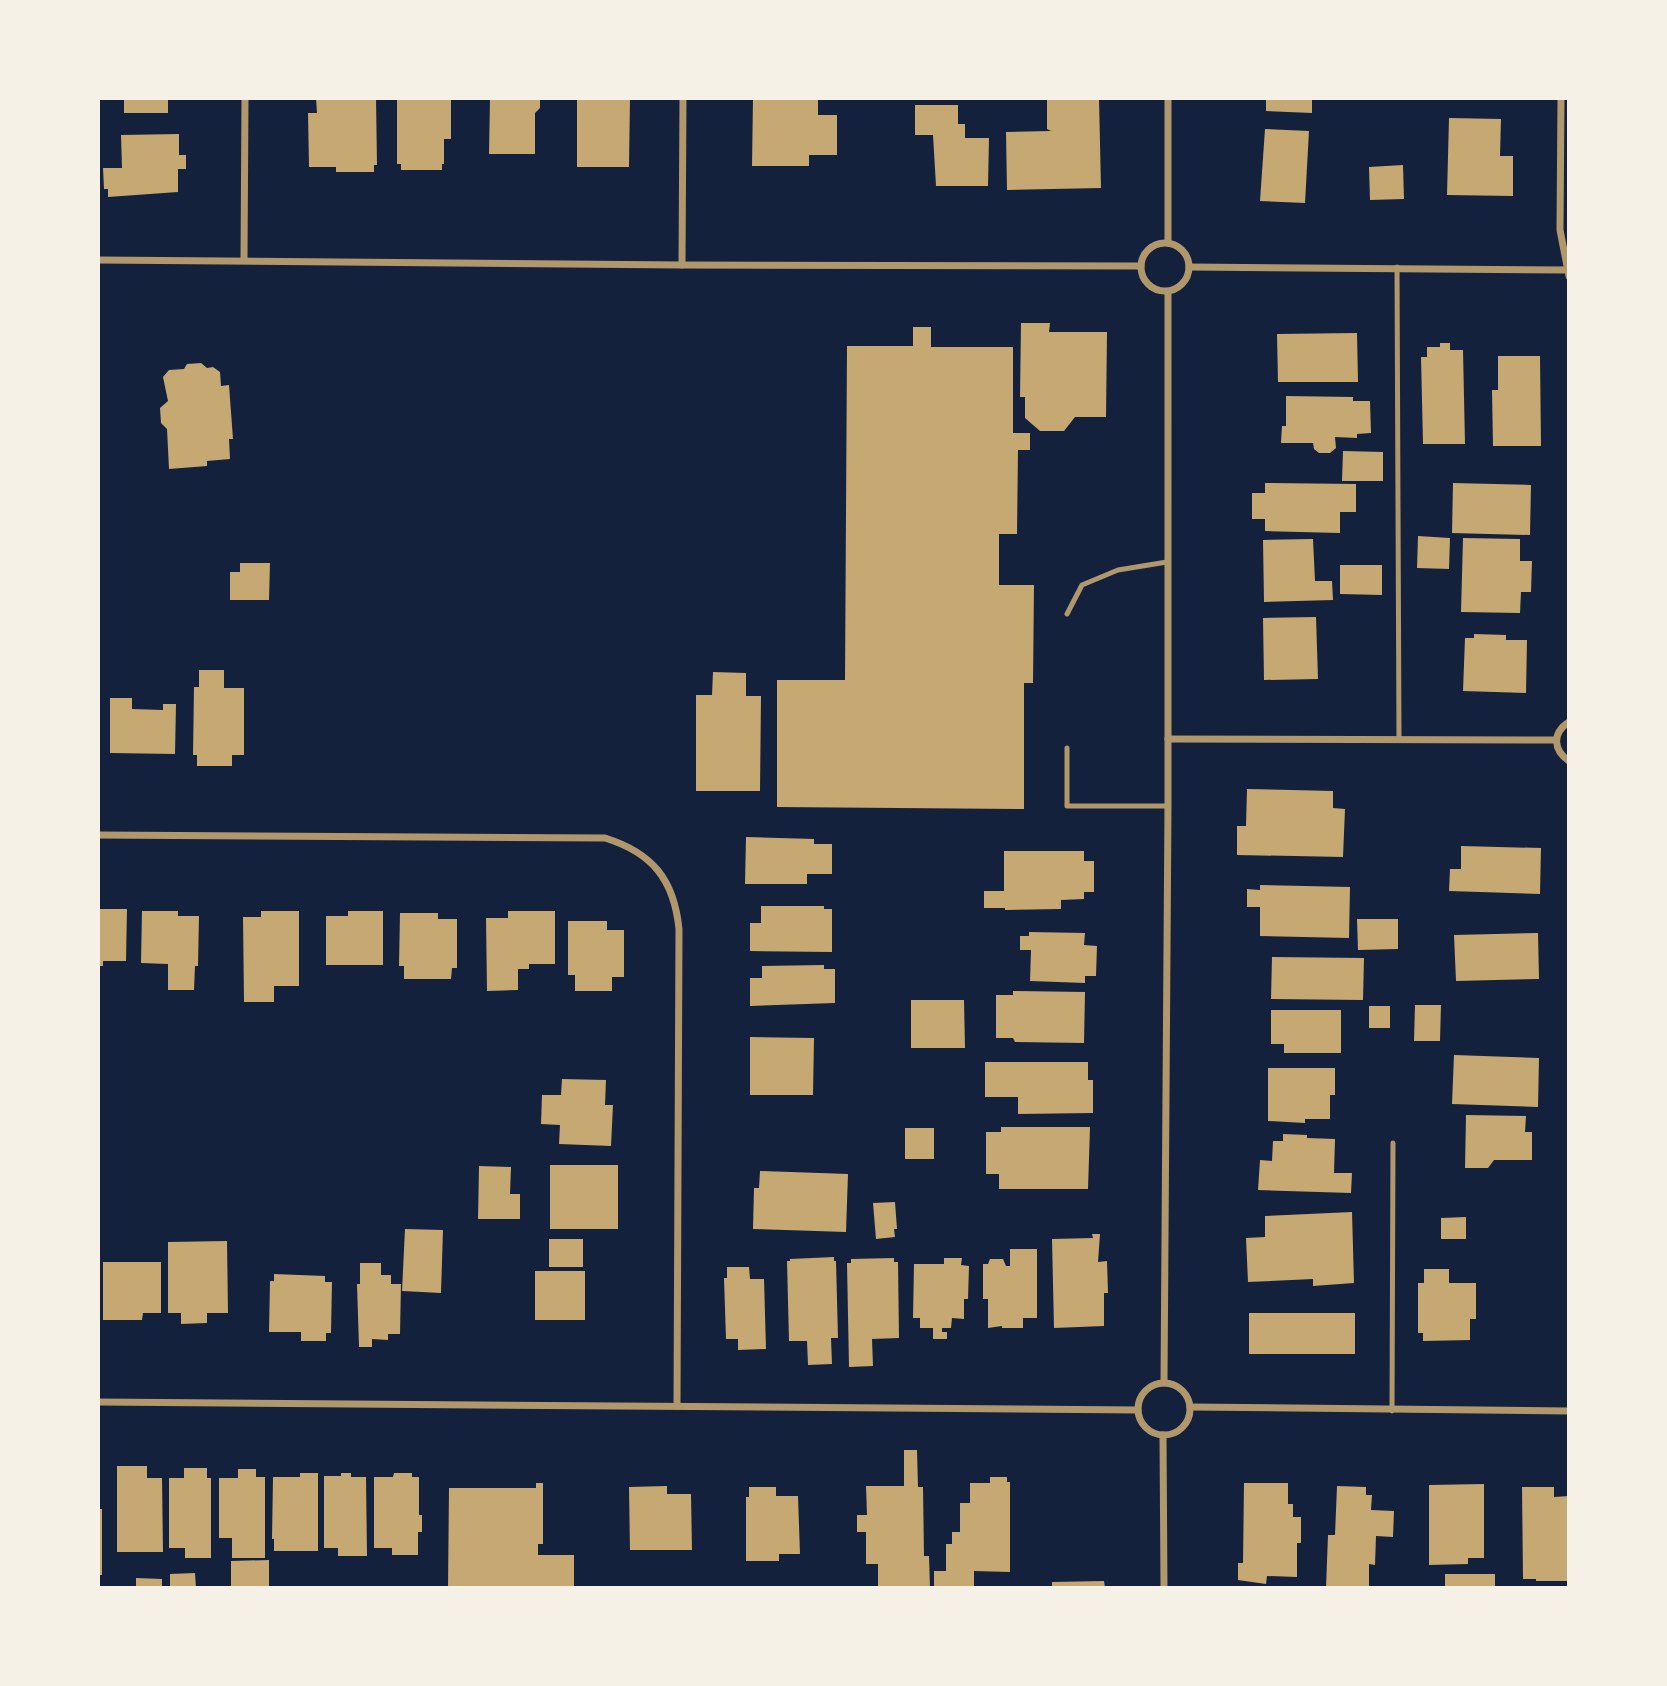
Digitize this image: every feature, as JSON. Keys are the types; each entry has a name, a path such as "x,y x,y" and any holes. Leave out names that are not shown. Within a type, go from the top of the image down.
{"street":[{"path":"244,260 245,98"},
{"path":"682,265 683,98"},
{"path":"1168,98 1168,243"},
{"path":"1189,267 1397,267 1569,272 1560,230 1561,98"},
{"path":"1168,243 1180,248 1186,255 1189,267 1187,278 1182,285 1168,292 1152,289 1146,284 1141,266 1150,248 1168,243"},
{"path":"98,260 1141,266"},
{"path":"1164,1383 1168,292"},
{"path":"1569,722 1559,731 1556,740 1558,750 1569,761"},
{"path":"1168,739 1556,740"},
{"path":"98,835 605,838 634,850 658,869 673,898 679,929 677,1406"},
{"path":"1164,1383 1182,1390 1190,1407 1189,1415 1182,1426 1163,1435 1149,1430 1139,1417 1138,1410 1143,1393 1156,1384 1164,1383"},
{"path":"98,1402 1138,1410"},
{"path":"1190,1407 1569,1411"},
{"path":"1163,1435 1164,1588"}],"lane":[{"path":"1397,267 1399,740"},
{"path":"1067,614 1082,585 1118,570 1167,562"},
{"path":"1067,748 1067,806 1168,806"},
{"path":"1392,1411 1394,1143"}],"building":[{"path":"124,98 168,98 168,113 124,113"},
{"path":"316,98 376,98 377,165 374,165 374,172 336,172 336,167 309,167 308,113 317,113"},
{"path":"397,98 451,98 451,139 444,139 442,170 401,170 401,164 397,164"},
{"path":"490,98 540,98 540,108 535,113 535,154 489,154"},
{"path":"577,98 630,98 629,167 577,167"},
{"path":"753,98 818,98 818,115 837,115 837,155 809,155 809,166 752,166"},
{"path":"1047,98 1099,98 1101,188 1007,190 1006,132 1051,131 1047,129"},
{"path":"1266,98 1312,98 1312,113 1266,111"},
{"path":"915,105 958,105 958,124 965,124 965,138 989,138 988,186 936,186 933,135 915,135"},
{"path":"1449,118 1501,119 1500,156 1513,156 1513,196 1447,195"},
{"path":"1265,129 1309,131 1305,203 1260,201"},
{"path":"179,134 179,155 186,155 186,169 178,169 178,192 108,197 108,189 104,189 103,168 122,168 121,135"},
{"path":"1403,165 1404,199 1370,200 1369,167"},
{"path":"1021,323 1050,323 1049,332 1107,332 1106,417 1075,417 1064,431 1040,431 1025,418 1025,397 1020,397"},
{"path":"913,327 931,327 931,347 1013,347 1013,433 1030,433 1030,450 1018,450 1017,534 999,534 999,585 1034,585 1033,683 1024,683 1024,809 777,807 777,680 845,680 847,346 913,346"},
{"path":"1357,333 1358,382 1278,382 1277,334"},
{"path":"1440,343 1450,343 1450,350 1463,350 1465,444 1423,444 1421,357 1427,357 1427,347 1440,347"},
{"path":"1498,356 1540,356 1541,446 1493,446 1492,390 1498,390"},
{"path":"201,363 220,372 221,386 229,385 233,439 229,439 230,459 207,461 207,466 169,469 167,429 161,423 160,408 168,401 163,377 169,370 184,369 187,364"},
{"path":"1286,396 1353,397 1353,401 1370,401 1371,433 1357,434 1357,438 1335,437 1336,448 1330,453 1319,453 1314,449 1313,443 1281,443 1282,426 1286,426"},
{"path":"1343,451 1383,452 1383,481 1342,481"},
{"path":"1265,483 1356,484 1356,512 1340,512 1340,533 1265,531 1265,519 1252,519 1252,493 1265,493"},
{"path":"1453,483 1531,485 1530,535 1452,533"},
{"path":"1418,536 1450,538 1449,569 1417,568"},
{"path":"1463,538 1520,539 1520,561 1532,561 1531,592 1521,592 1520,613 1461,612"},
{"path":"1313,539 1315,581 1332,581 1333,600 1264,602 1263,540"},
{"path":"240,563 270,563 269,600 230,600 230,572 240,572"},
{"path":"1340,565 1382,565 1382,595 1340,594"},
{"path":"1316,617 1318,679 1264,680 1263,618"},
{"path":"1474,634 1506,635 1506,640 1527,640 1526,693 1463,691 1465,638 1474,638"},
{"path":"199,670 224,670 224,688 244,688 244,755 232,755 232,766 197,766 197,755 193,755 194,687 199,687"},
{"path":"713,672 746,673 746,696 761,696 760,791 696,791 696,695 712,695"},
{"path":"110,698 132,698 132,709 163,710 163,704 176,704 175,754 110,753"},
{"path":"1247,789 1333,791 1333,808 1345,809 1343,857 1237,855 1237,826 1246,826"},
{"path":"746,837 814,839 814,844 832,844 832,874 807,874 807,884 745,884"},
{"path":"1461,846 1541,848 1540,894 1449,891 1450,869 1461,869"},
{"path":"1004,851 1084,851 1084,861 1094,861 1094,892 1084,892 1084,899 1061,900 1061,909 984,908 984,891 1004,891"},
{"path":"1260,885 1350,887 1349,938 1260,936 1260,907 1247,907 1247,889 1260,890"},
{"path":"761,906 824,906 824,909 832,909 832,952 750,951 750,923 761,923"},
{"path":"98,909 127,909 126,961 103,961 103,966 98,966"},
{"path":"142,911 178,911 178,916 199,916 198,966 195,966 194,990 168,990 168,964 141,963"},
{"path":"261,911 299,911 299,986 274,986 274,1002 244,1002 243,917 261,917"},
{"path":"348,911 383,911 383,965 326,965 326,916 348,916"},
{"path":"508,911 555,911 555,964 529,964 529,969 518,969 518,990 487,991 486,918 508,918"},
{"path":"400,913 438,913 438,919 457,919 457,968 452,968 451,979 404,979 404,966 399,966"},
{"path":"1357,919 1398,919 1398,949 1358,950"},
{"path":"568,921 607,921 607,930 624,930 624,977 612,977 612,991 575,991 575,975 568,975"},
{"path":"1029,932 1085,933 1084,945 1097,946 1096,976 1085,976 1085,983 1030,981 1031,950 1020,950 1020,936 1029,936"},
{"path":"1538,933 1539,979 1456,981 1454,935"},
{"path":"1272,957 1364,958 1363,1000 1271,999"},
{"path":"824,965 824,969 835,969 835,1003 750,1006 750,978 762,978 762,966"},
{"path":"1013,991 1085,992 1084,1043 1015,1042 1013,1038 996,1038 996,995 1013,995"},
{"path":"911,1000 964,1000 965,1048 911,1048"},
{"path":"1415,1005 1441,1005 1440,1041 1414,1041"},
{"path":"1369,1006 1390,1006 1390,1028 1369,1028"},
{"path":"1271,1010 1341,1010 1341,1053 1284,1053 1284,1044 1271,1044"},
{"path":"750,1037 814,1038 813,1095 750,1095"},
{"path":"1454,1055 1539,1058 1538,1107 1452,1104"},
{"path":"985,1062 1088,1062 1088,1080 1093,1080 1093,1113 1018,1114 1018,1097 985,1097"},
{"path":"1268,1068 1335,1068 1335,1095 1330,1095 1330,1119 1305,1119 1305,1123 1268,1121"},
{"path":"562,1079 606,1080 605,1105 613,1105 611,1146 559,1144 560,1125 541,1124 542,1095 561,1095"},
{"path":"1466,1115 1526,1116 1525,1132 1532,1132 1532,1160 1494,1160 1488,1168 1465,1168"},
{"path":"1001,1127 1090,1127 1088,1189 999,1189 999,1174 986,1174 986,1132 1001,1132"},
{"path":"905,1128 934,1128 934,1159 905,1159"},
{"path":"1283,1134 1335,1139 1334,1173 1352,1173 1351,1193 1258,1190 1260,1160 1272,1161 1273,1141 1283,1141"},
{"path":"550,1165 618,1165 618,1229 550,1229"},
{"path":"479,1166 511,1167 510,1194 520,1194 520,1219 478,1219"},
{"path":"760,1171 848,1174 846,1232 753,1229 754,1188 759,1188"},
{"path":"895,1202 895,1237 876,1239 873,1203"},
{"path":"1352,1212 1354,1283 1313,1286 1313,1279 1248,1282 1246,1238 1265,1237 1265,1216"},
{"path":"1466,1217 1466,1239 1441,1239 1441,1218"},
{"path":"405,1229 443,1230 441,1293 402,1291"},
{"path":"1092,1234 1100,1234 1098,1262 1107,1261 1108,1293 1104,1293 1104,1326 1054,1328 1052,1239 1093,1238"},
{"path":"549,1239 583,1239 583,1267 549,1267"},
{"path":"227,1241 228,1313 207,1313 207,1323 181,1324 181,1313 168,1313 168,1242"},
{"path":"1010,1249 1037,1249 1037,1318 1023,1318 1023,1328 988,1328 988,1299 983,1299 983,1264 988,1264 990,1259 1003,1259 1006,1266 1010,1266"},
{"path":"834,1257 838,1338 831,1338 832,1364 808,1365 807,1341 789,1341 787,1261"},
{"path":"894,1258 894,1262 898,1262 899,1338 872,1339 873,1366 849,1367 847,1263 851,1263 851,1259"},
{"path":"944,1258 962,1258 961,1265 969,1266 968,1299 964,1299 964,1319 952,1318 951,1328 942,1328 942,1332 947,1332 947,1339 933,1339 933,1328 920,1328 920,1318 913,1318 914,1264 944,1264"},
{"path":"103,1262 161,1262 161,1313 143,1313 142,1320 103,1320"},
{"path":"360,1263 381,1263 381,1275 391,1275 391,1284 401,1284 400,1334 388,1334 388,1340 372,1339 372,1347 359,1347 357,1284 360,1284"},
{"path":"727,1267 749,1267 750,1279 764,1279 766,1349 738,1350 738,1339 726,1339 724,1278 727,1278"},
{"path":"1424,1269 1449,1269 1449,1283 1476,1283 1476,1319 1470,1319 1470,1340 1423,1341 1423,1333 1418,1333 1418,1283 1424,1283"},
{"path":"535,1271 585,1271 585,1320 535,1320"},
{"path":"274,1274 325,1276 325,1282 332,1282 331,1333 326,1333 326,1341 301,1341 301,1332 269,1332 270,1281 274,1281"},
{"path":"1249,1313 1355,1313 1355,1354 1249,1354"},
{"path":"904,1450 917,1450 918,1487 923,1487 924,1556 929,1556 930,1588 878,1588 878,1564 866,1564 866,1532 857,1532 857,1515 867,1515 866,1486 904,1486"},
{"path":"117,1466 147,1466 147,1478 162,1478 163,1552 117,1552"},
{"path":"184,1468 207,1468 207,1478 211,1478 211,1558 185,1558 185,1548 169,1548 169,1478 184,1478"},
{"path":"238,1469 256,1469 256,1477 265,1477 265,1558 232,1558 232,1538 219,1538 219,1478 238,1478"},
{"path":"300,1473 318,1473 318,1551 274,1551 273,1477 300,1477"},
{"path":"341,1473 351,1473 351,1477 366,1477 367,1556 338,1556 338,1548 324,1548 324,1476 341,1476"},
{"path":"394,1473 412,1473 412,1477 419,1477 422,1532 418,1532 418,1555 392,1555 392,1548 374,1548 374,1477 393,1477"},
{"path":"990,1477 1007,1477 1007,1482 1010,1482 1010,1572 974,1571 974,1588 934,1588 934,1571 946,1571 946,1544 952,1544 952,1532 960,1532 960,1503 970,1503 970,1483 990,1483"},
{"path":"536,1483 543,1483 543,1544 538,1544 538,1555 574,1555 574,1588 448,1588 449,1488 536,1488"},
{"path":"1244,1483 1288,1483 1288,1504 1293,1504 1293,1517 1301,1517 1301,1543 1297,1543 1297,1577 1267,1576 1266,1584 1238,1580 1238,1563 1243,1563"},
{"path":"1484,1484 1484,1558 1468,1558 1468,1564 1429,1565 1429,1485"},
{"path":"667,1486 667,1494 691,1494 692,1550 630,1550 629,1487"},
{"path":"1337,1486 1366,1487 1366,1495 1372,1495 1371,1510 1394,1511 1393,1537 1376,1536 1375,1565 1369,1564 1369,1588 1326,1588 1328,1535 1335,1535"},
{"path":"749,1487 776,1487 776,1496 798,1496 800,1554 779,1554 779,1561 746,1561 746,1497 749,1497"},
{"path":"1522,1487 1554,1487 1554,1497 1569,1496 1569,1581 1523,1579"},
{"path":"98,1509 102,1509 102,1575 98,1575"},
{"path":"269,1560 269,1588 231,1588 231,1561"},
{"path":"195,1573 196,1588 170,1588 170,1574"},
{"path":"1445,1574 1495,1574 1495,1588 1445,1588"},
{"path":"136,1578 162,1579 162,1588 136,1588"},
{"path":"1104,1581 1105,1588 1052,1588 1052,1582"}]}
